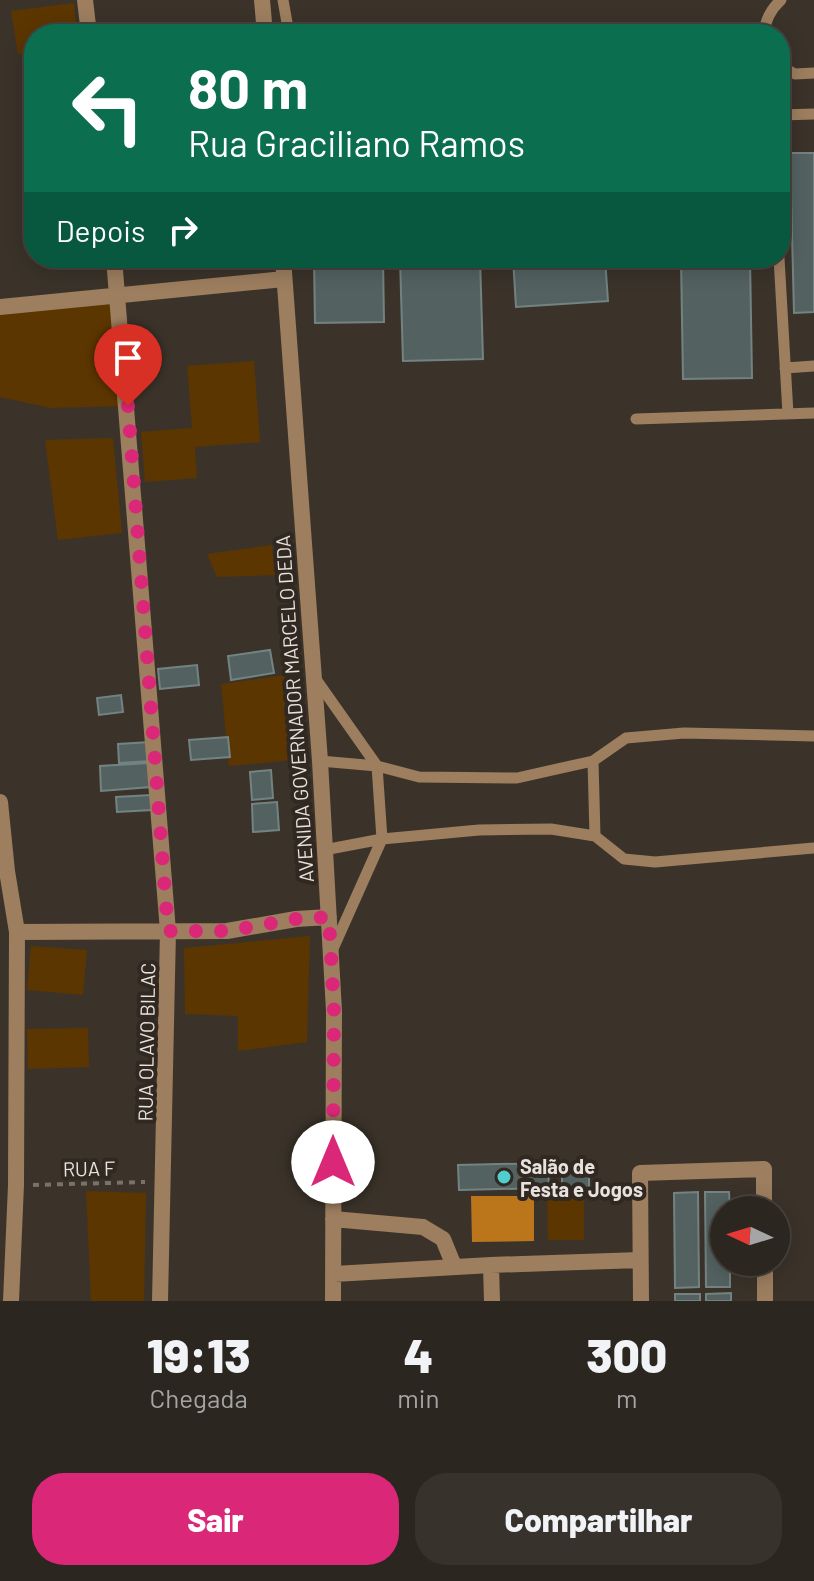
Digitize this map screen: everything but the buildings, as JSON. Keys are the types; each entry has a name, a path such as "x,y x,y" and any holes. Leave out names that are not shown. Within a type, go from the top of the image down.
{"street":[{"path":"85,0 88,24"},
{"path":"262,0 264,24"},
{"name":"RUA OLAVO BILAC","path":"115,268 168,931 160,1301"},
{"name":"AVENIDA GOVERNADOR MARCELO DEDA","path":"283,268 320,761 334,1011 333,1301"},
{"path":"0,307 284,279"},
{"path":"0,802 3,871 17,932 8,1031 11,1301"},
{"path":"17,932 227,931 296,919 329,917"},
{"path":"641,1301 640,1173 764,1169 764,1196"},
{"path":"333,1219 423,1227 443,1239 454,1266"},
{"path":"334,1274 454,1266 640,1260"},
{"path":"491,1265 492,1301"},
{"path":"765,1276 765,1301"}],"lane":[{"path":"283,0 287,24"},
{"path":"765,24 781,0"},
{"path":"790,72 814,73"},
{"path":"790,115 814,114"},
{"path":"780,268 788,414"},
{"path":"785,368 814,366"},
{"path":"636,419 814,413"},
{"path":"313,675 377,766 382,839 331,954"},
{"path":"320,761 377,766 419,777 517,778 593,761 626,738 684,733 814,736"},
{"path":"593,761 595,836"},
{"path":"324,850 382,839 551,829 595,836 624,859 655,862 814,848"}],"path":[{"name":"RUA F","path":"8,1185 163,1182"}],"shaded area":[{"path":"74,3 76,24 24,24 24,53 18,54 11,11"},
{"path":"119,297 128,406 50,408 0,397 0,307"},
{"path":"254,361 260,442 195,447 197,478 145,482 141,432 192,428 187,366"},
{"path":"113,438 122,533 58,540 45,440"},
{"path":"272,545 275,575 217,577 207,554"},
{"path":"286,675 294,760 229,766 221,684"},
{"path":"310,936 307,1042 238,1051 238,1016 185,1014 184,948"},
{"path":"31,946 87,950 83,995 27,990"},
{"path":"88,1028 89,1067 28,1069 27,1029"},
{"path":"86,1191 146,1193 144,1301 91,1301"},
{"path":"471,1196 534,1196 534,1241 472,1242"},
{"path":"584,1197 584,1240 548,1240 547,1198"}],"place":[{"name":"Salão de Festa e Jogos","path":"504,1177"}],"route":[{"path":"128,406 168,931 227,931 296,919 329,917 334,1011 333,1162"}]}
